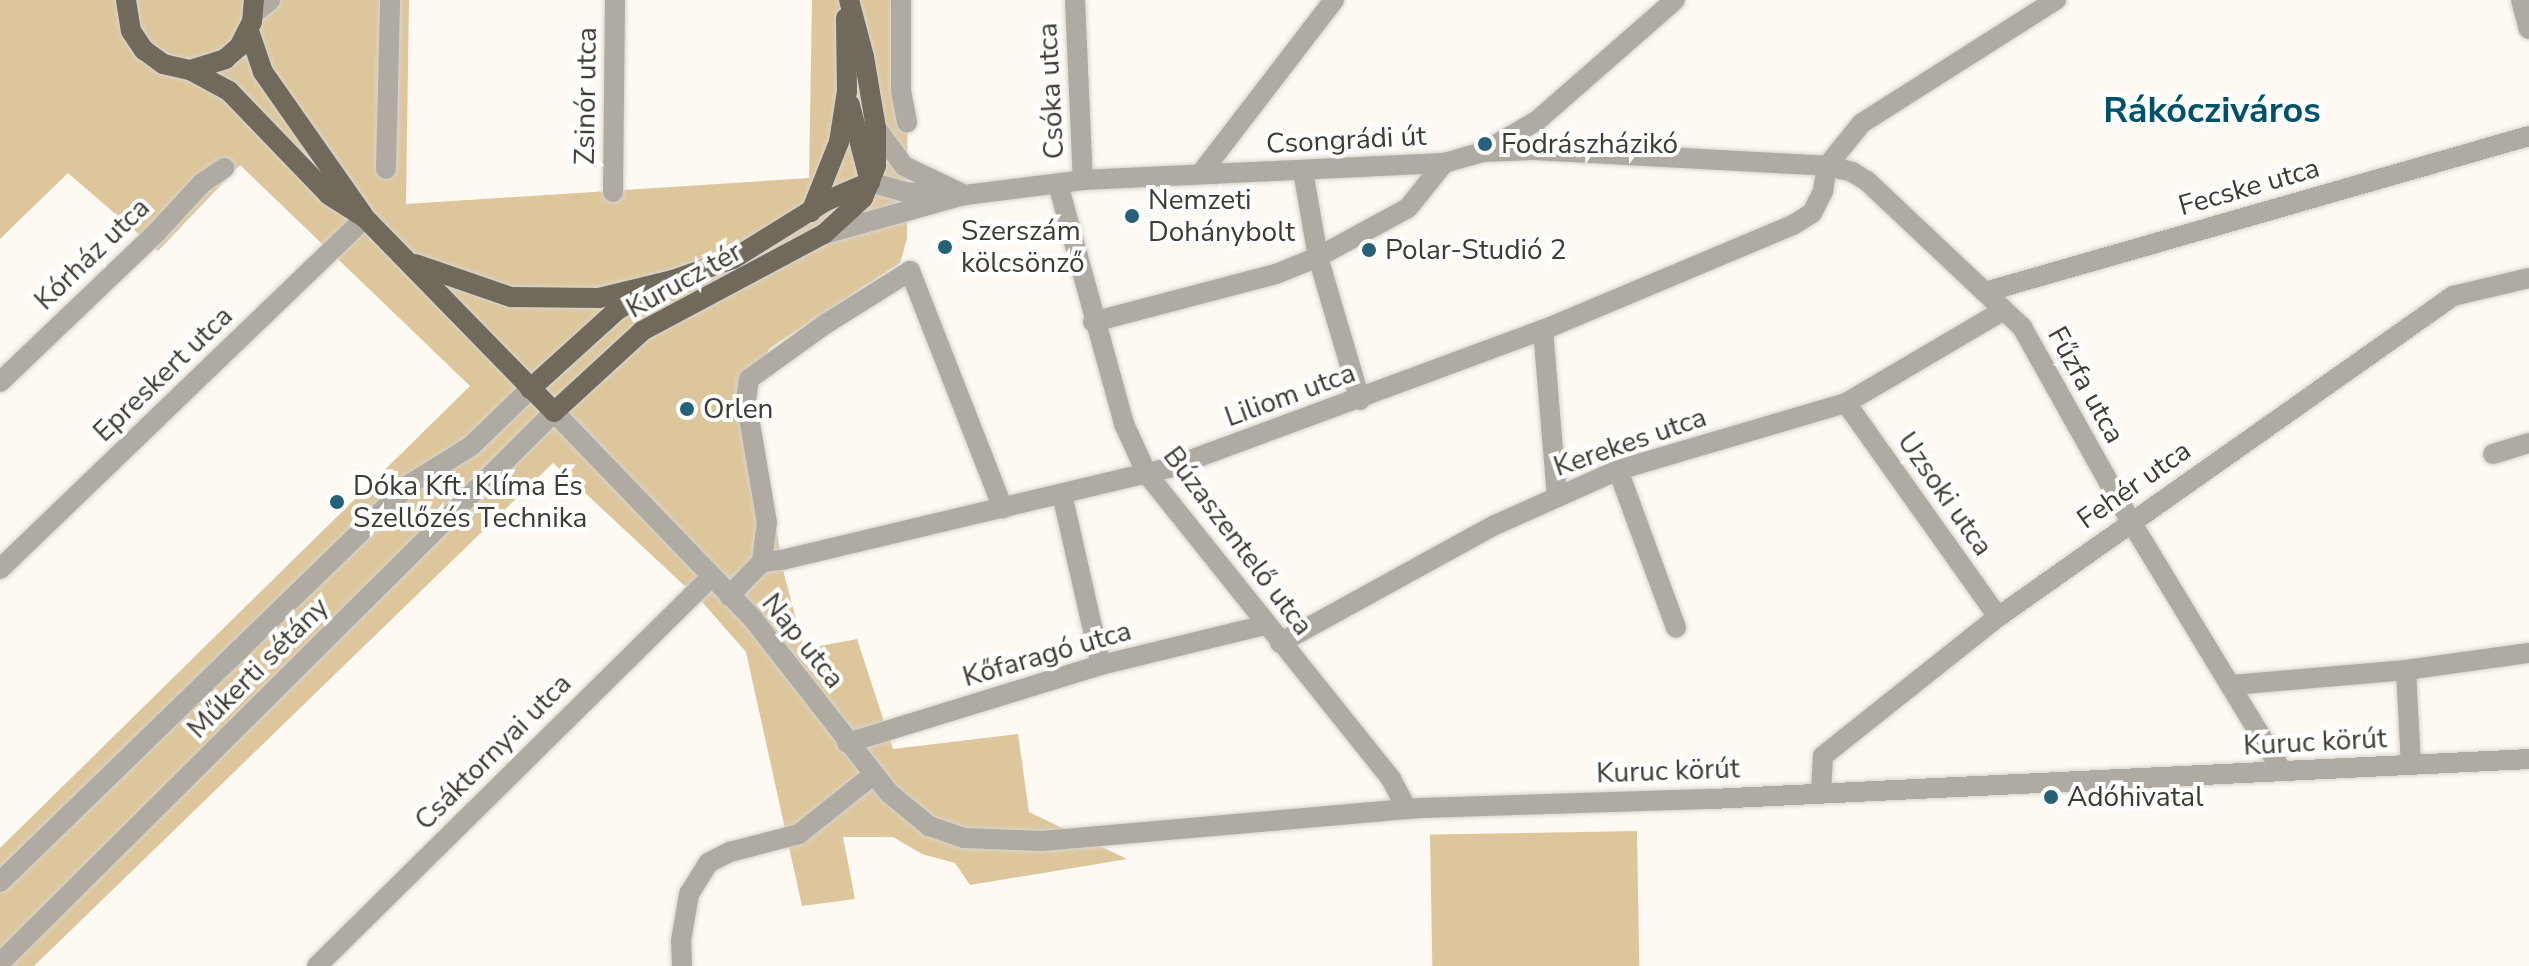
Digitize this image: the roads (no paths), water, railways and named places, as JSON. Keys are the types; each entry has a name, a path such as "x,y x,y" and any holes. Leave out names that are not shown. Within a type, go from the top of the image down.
{"main road":[{"path":"126,0 131,31 144,50 163,64 190,70 229,91 329,195 365,218"},
{"path":"811,212 839,142 847,91 847,0"},
{"path":"847,0 864,57 876,128 876,165 870,182"},
{"path":"190,70 209,67 239,47 252,15"},
{"path":"252,15 263,72 365,218 554,412"},
{"path":"847,91 870,182"},
{"name":"Kurucz tér","path":"673,280 733,259 841,193 870,182"},
{"name":"Kurucz tér","path":"554,412 642,331 824,234 850,213 870,182"},
{"path":"407,261 511,297 599,298 673,280"},
{"path":"530,389 617,310 673,280"}],"street":[{"path":"252,15 270,0"},
{"path":"386,169 390,0"},
{"name":"Zsinór utca","path":"613,192 615,0"},
{"path":"901,0 901,91 907,122"},
{"name":"Csóka utca","path":"1075,0 1083,180"},
{"path":"1202,172 1334,0"},
{"name":"Csongrádi út","path":"824,234 965,195 1083,180 1444,163 1483,152 1538,120 1675,0"},
{"path":"1827,166 1862,123 2056,0"},
{"path":"2521,0 2529,29"},
{"path":"1538,120 1554,139 1575,152"},
{"path":"876,128 904,166 965,195"},
{"name":"Fecske utca","path":"1985,292 2529,136"},
{"name":"Fűzfa utca","path":"1483,152 1575,152 1827,166 1852,172 1867,181 2022,327 2130,520 2282,771"},
{"path":"1093,322 1276,274 1318,257 1408,208 1444,163"},
{"name":"Liliom utca","path":"762,562 782,560 1147,474 1360,400 1543,330 1793,225 1812,213 1823,191 1827,166"},
{"name":"Kórház utca","path":"0,382 157,232 202,183 224,168"},
{"path":"1303,171 1318,257 1360,400"},
{"name":"Csongrádi út","path":"870,182 904,192 965,195"},
{"name":"Búzaszentelő utca","path":"1058,184 1093,322 1124,424 1147,474 1391,779 1407,809"},
{"name":"Epreskert utca","path":"0,569 365,218"},
{"path":"729,596 762,562 767,523 746,400 749,379 814,332 910,271 1003,508"},
{"name":"Fehér utca","path":"1821,793 1823,756 1998,617 2130,520 2453,296 2529,278"},
{"name":"Kerekes utca","path":"1280,643 1495,525 1618,470 1846,403 2004,310"},
{"path":"1543,330 1557,496"},
{"name":"Műkerti sétány","path":"0,882 410,484 471,446 530,389"},
{"name":"Uzsoki utca","path":"1846,403 1998,617"},
{"path":"554,412 710,578"},
{"name":"Műkerti sétány","path":"0,963 554,412"},
{"path":"2493,454 2529,443"},
{"path":"1618,470 1676,628"},
{"path":"1062,494 1101,665"},
{"name":"Nap utca","path":"710,578 753,619 847,743"},
{"name":"Csáktornyai utca","path":"317,966 710,578"},
{"name":"Kőfaragó utca","path":"847,743 1101,665 1265,625"},
{"path":"2232,685 2406,670 2529,653"},
{"path":"2406,670 2411,765"},
{"name":"Kuruc körút","path":"847,743 873,775 929,826 982,840 1110,837 1407,809 1821,793 2529,759"},
{"path":"682,966 683,918 689,894 708,863 730,852 799,834 873,775"}],"place":[{"name":"Fodrászházikó","path":"1485,144"},
{"name":"Nemzeti Dohánybolt","path":"1132,216"},
{"name":"Szerszám kölcsönző","path":"945,247"},
{"name":"Polar-Studió 2","path":"1369,250"},
{"name":"Orlen","path":"687,409"},
{"name":"Dóka Kft. Klíma És Szellőzés Technika","path":"337,502"},
{"name":"Adóhivatal","path":"2051,797"}],"district":[{"name":"Rákócziváros","path":"2212,111"}]}
